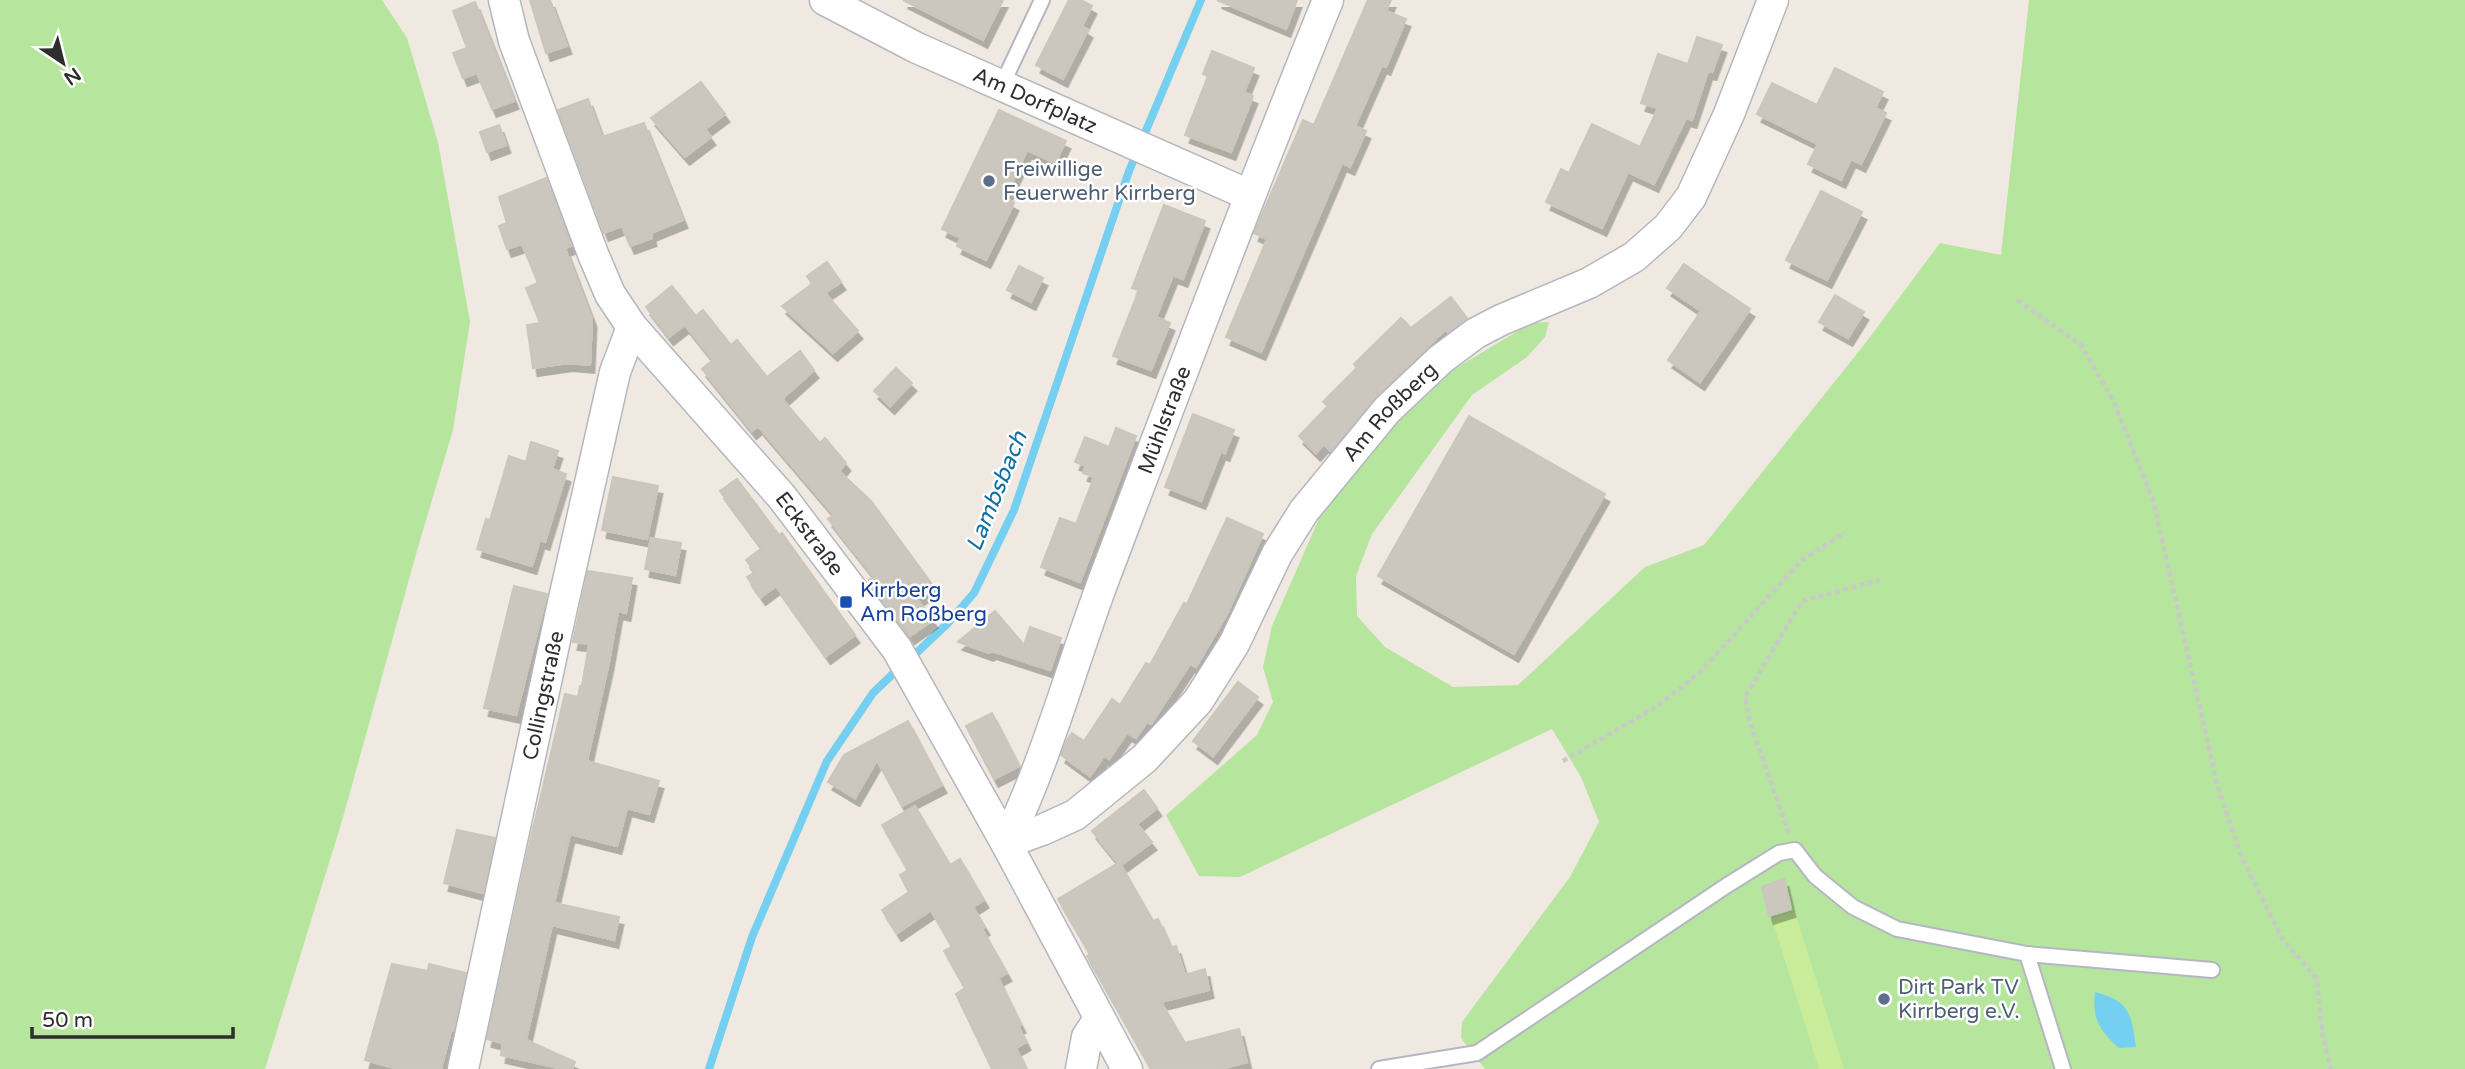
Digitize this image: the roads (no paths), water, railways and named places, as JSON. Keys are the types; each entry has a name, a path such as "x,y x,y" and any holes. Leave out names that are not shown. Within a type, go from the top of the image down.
{"street":[{"name":"Eckstraße","path":"504,0 514,41 610,294 632,327 782,497 897,649 1006,843 1127,1069"},
{"name":"Am Dorfplatz","path":"825,0 917,48 1001,87 1249,195"},
{"name":"Mühlstraße","path":"1006,843 1028,797 1086,626 1249,195 1328,0"},
{"name":"Am Roßberg","path":"1006,843 1074,815 1144,759 1198,701 1234,644 1277,554 1304,511 1387,410 1441,359 1476,333 1501,320 1600,277 1634,257 1668,228 1691,197 1728,114 1773,0"},
{"name":"Collingstraße","path":"463,1069 615,372 632,327"},
{"path":"1080,1069 1087,1037 1099,1019"}],"lane":[{"path":"1001,87 1042,0"},
{"path":"1379,1069 1477,1053 1726,886 1779,853 1796,850 1815,876 1853,907 1897,929 2027,954 2212,971"},
{"path":"2027,954 2063,1069"}],"water":[{"path":"2095,992 2115,1000 2127,1010 2136,1047 2119,1048 2106,1035 2096,1017"}],"waterway":[{"name":"Lambsbach","path":"909,660 948,623 974,593 1014,510 1129,171 1201,0"},
{"name":"Lambsbach","path":"709,1069 752,937 827,761 873,693 899,668"}],"place":[{"name":"Freiwillige Feuerwehr Kirrberg","path":"989,181"},
{"name":"Kirrberg Am Roßberg","path":"846,602"},
{"name":"Dirt Park TV Kirrberg e.V.","path":"1884,999"}]}
